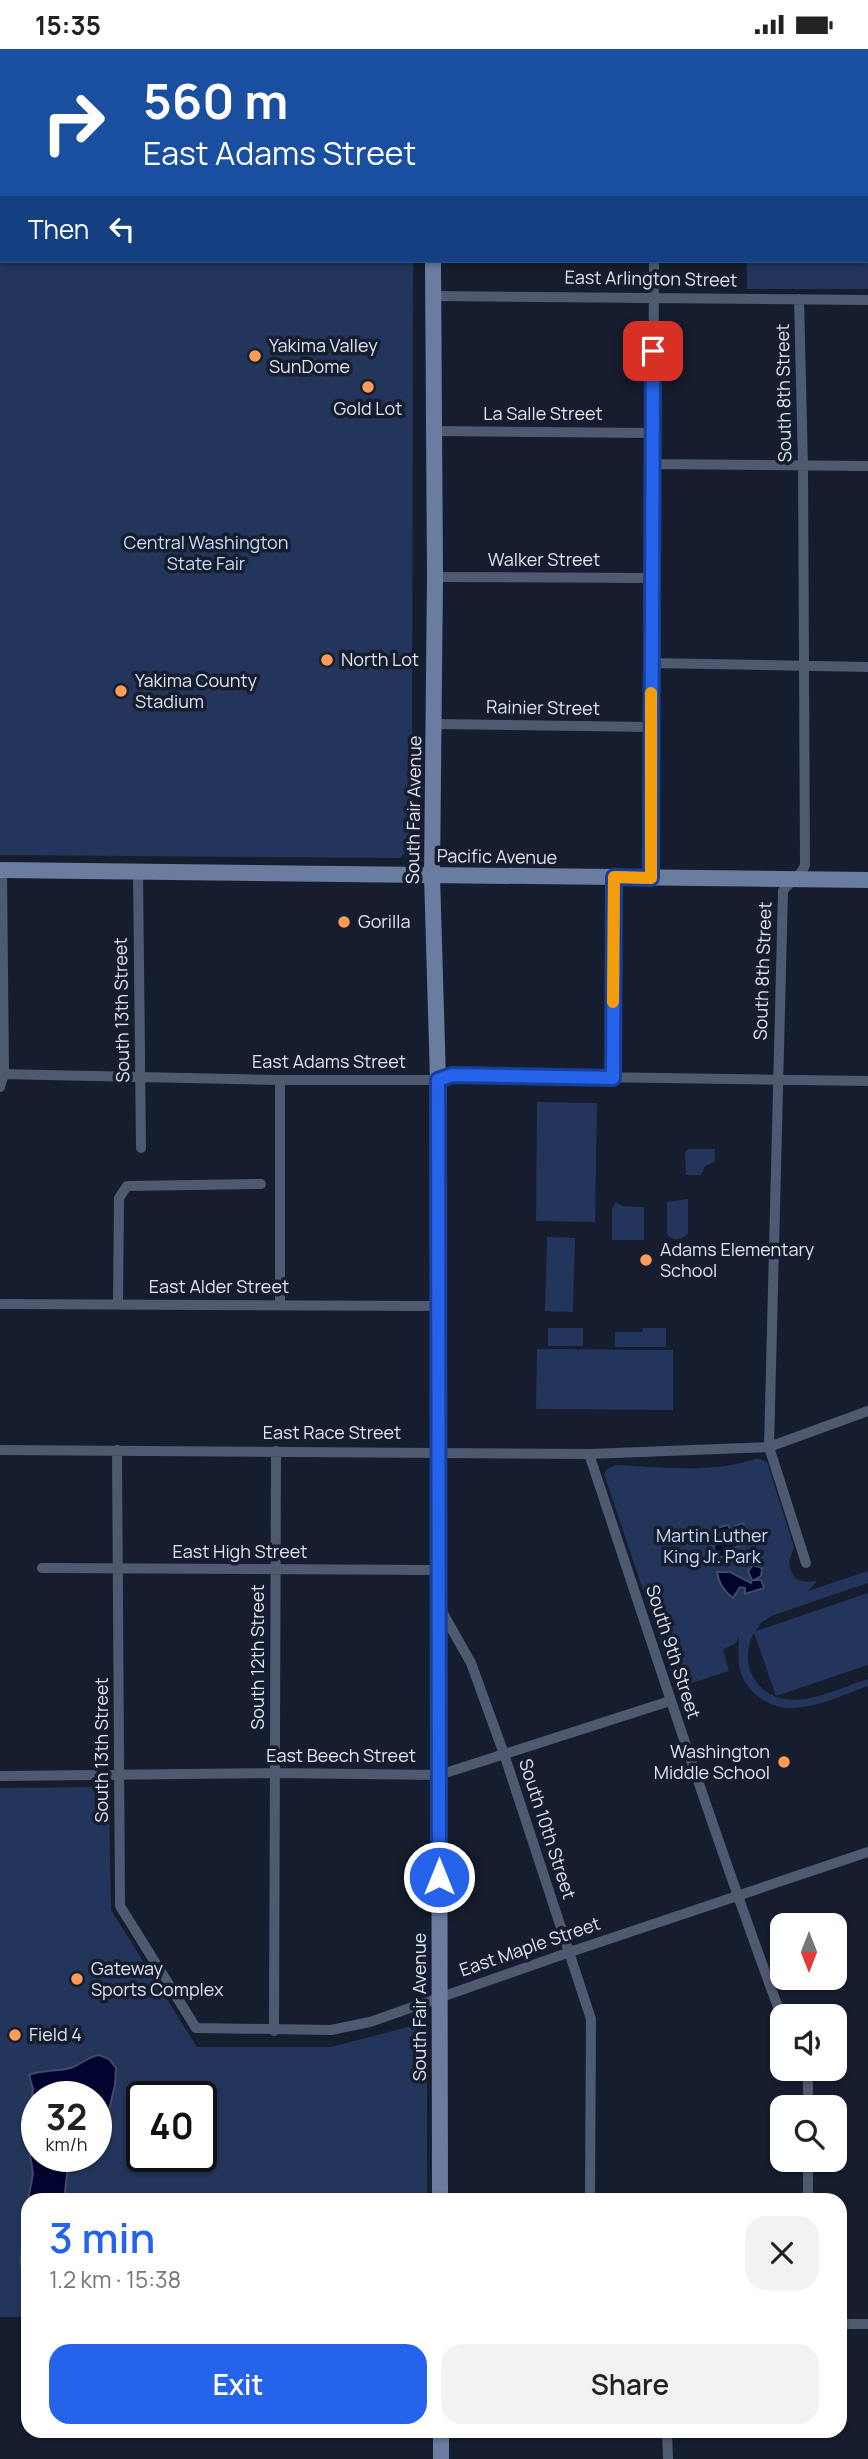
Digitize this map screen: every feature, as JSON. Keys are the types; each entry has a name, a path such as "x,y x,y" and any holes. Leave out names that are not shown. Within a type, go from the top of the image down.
{"street":[{"name":"South Fair Avenue","path":"433,263 435,577 432,875 438,1080 440,2193"},
{"path":"651,878 654,263"},
{"name":"East Arlington Street","path":"433,296 868,300"},
{"name":"South 8th Street","path":"799,299 803,466 805,865 802,873 783,891 769,1447 806,1563"},
{"name":"La Salle Street","path":"434,431 652,433"},
{"path":"653,464 868,466"},
{"name":"Walker Street","path":"435,577 652,578"},
{"path":"652,663 868,667"},
{"name":"Rainier Street","path":"434,723 651,727"},
{"path":"0,1087 1,870"},
{"name":"Pacific Avenue","path":"1,870 868,880"},
{"name":"South 13th Street","path":"138,872 141,1148"},
{"path":"613,1078 614,877"},
{"name":"East Adams Street","path":"2,1074 280,1080 438,1080 452,1075 868,1081"},
{"path":"280,1080 280,1304"},
{"path":"118,1304 119,1198 127,1186 261,1184"},
{"name":"East Alder Street","path":"0,1304 438,1306"},
{"name":"East Race Street","path":"0,1450 589,1454 769,1447 868,1411"},
{"name":"South 13th Street","path":"117,1450 120,1906 196,2028"},
{"name":"South 12th Street","path":"274,2031 275,1451"},
{"name":"South 9th Street","path":"589,1454 670,1702 777,2004"},
{"name":"East High Street","path":"42,1568 438,1570"},
{"name":"South 10th Street","path":"438,1605 456,1632 471,1663 504,1754 591,2019 590,2193"},
{"name":"East Beech Street","path":"0,1776 275,1773 439,1775 670,1702"},
{"name":"East Maple Street","path":"196,2028 331,2030 370,2022 868,1852"},
{"path":"808,2172 808,2193"},
{"path":"847,2324 868,2324"},
{"path":"441,2438 441,2459"},
{"path":"667,2438 668,2459"}],"green space":[{"name":"Central Washington State Fair","path":"0,263 413,263 412,846 400,858 0,855"},
{"path":"747,263 868,263 868,289 747,289"},
{"path":"537,1102 597,1103 595,1222 536,1221"},
{"path":"688,1149 715,1149 715,1162 705,1166 701,1175 686,1175 685,1152"},
{"path":"688,1199 688,1234 680,1239 672,1238 667,1234 667,1202"},
{"path":"616,1202 622,1206 644,1207 644,1240 612,1240 612,1209"},
{"path":"547,1237 575,1238 573,1312 545,1311"},
{"path":"548,1328 583,1328 583,1346 548,1346"},
{"path":"643,1328 666,1328 666,1347 615,1347 615,1332 642,1332"},
{"path":"537,1349 673,1350 673,1410 536,1409"},
{"name":"Martin Luther King Jr. Park","path":"758,1458 767,1462 794,1547 789,1562 796,1579 817,1581 808,1591 868,1571 868,1583 774,1615 762,1622 756,1631 868,1593 868,1665 776,1696 754,1633 748,1659 752,1675 763,1689 775,1697 790,1700 822,1695 868,1679 868,1686 813,1705 785,1708 768,1703 754,1693 743,1678 738,1658 739,1637 735,1644 723,1649 729,1671 676,1688 604,1474 607,1469 616,1465 706,1468"},
{"path":"100,1787 109,1791 111,1910 197,2047 331,2047 412,2026 410,2018 415,2016 424,2019 427,2024 427,2193 21,2193 21,2317 0,2317 0,1788"}],"shaded area":[{"path":"743,1523 749,1543 732,1548 732,1554 728,1558 719,1556 713,1547 713,1539 720,1536 717,1528 728,1525 732,1533 736,1531 735,1526"},
{"path":"753,1565 762,1568 761,1576 754,1580 761,1580 764,1588 745,1594 745,1588 740,1587 733,1598 722,1587 717,1572 730,1572 751,1583 748,1571"},
{"path":"99,2055 109,2059 116,2068 112,2097 112,2081 31,2081 29,2075 68,2069"},
{"path":"67,2172 65,2193 29,2193 33,2174"}],"slow traffic":[{"path":"613,1002 614,877 651,878 651,693"}],"place":[{"name":"Yakima Valley SunDome","path":"255,356"},
{"name":"Gold Lot","path":"368,387"},
{"name":"North Lot","path":"327,660"},
{"name":"Yakima County Stadium","path":"121,691"},
{"name":"Gorilla","path":"344,922"},
{"name":"Adams Elementary School","path":"646,1260"},
{"name":"Washington Middle School","path":"784,1762"},
{"name":"Gateway Sports Complex","path":"77,1979"},
{"name":"Field 4","path":"15,2035"}],"route":[{"path":"439,1877 438,1080 452,1075 613,1078 614,877 651,878 653,351"}]}
